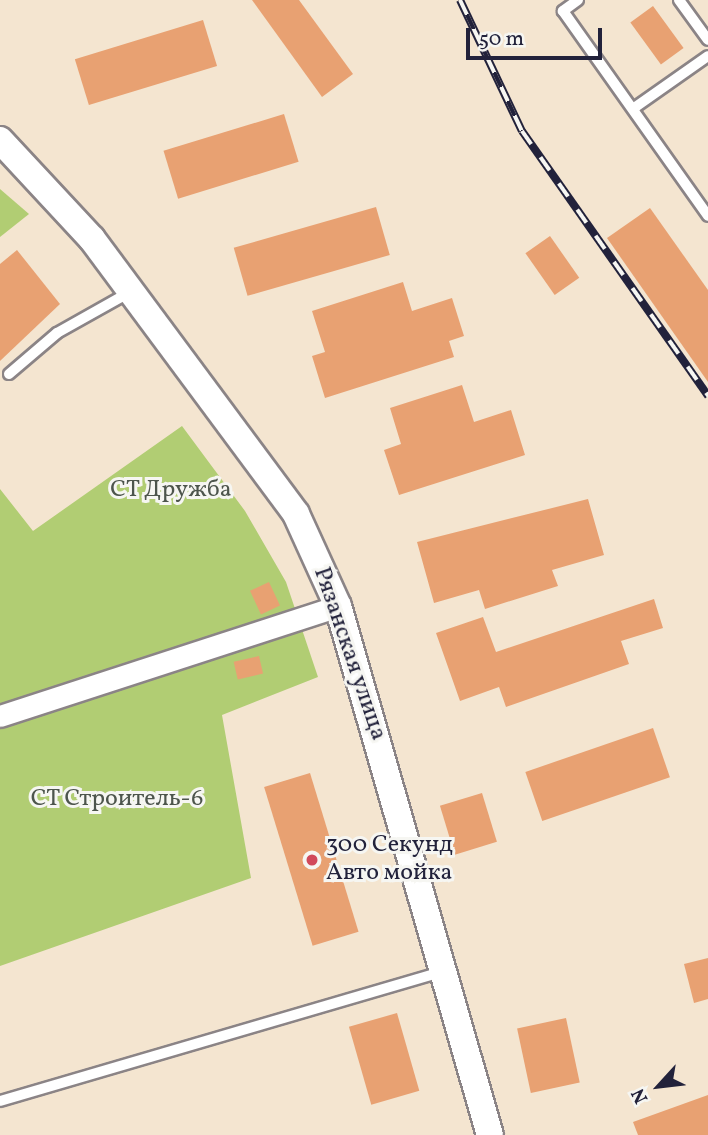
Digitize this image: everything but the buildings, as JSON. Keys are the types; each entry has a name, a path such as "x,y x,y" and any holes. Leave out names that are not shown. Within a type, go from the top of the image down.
{"street":[{"name":"Рязанская улица","path":"0,140 132,290 296,514 338,606 490,1135"},
{"path":"0,716 338,606"}],"lane":[{"path":"578,0 563,11 708,216"},
{"path":"679,0 708,40"},
{"path":"634,108 708,56"},
{"path":"9,374 57,332 132,290"},
{"path":"0,1101 445,971"}],"green space":[{"path":"0,189 29,214 0,237"},
{"name":"СТ Строитель-6","path":"182,426 245,511 286,582 318,677 222,715 251,878 0,966 0,489 33,531"}],"railway":[{"path":"460,0 522,131 708,396"}],"place":[{"name":"300 Секунд Авто мойка","path":"312,860"}],"park label":[{"name":"СТ Дружба","path":"171,491"}]}
